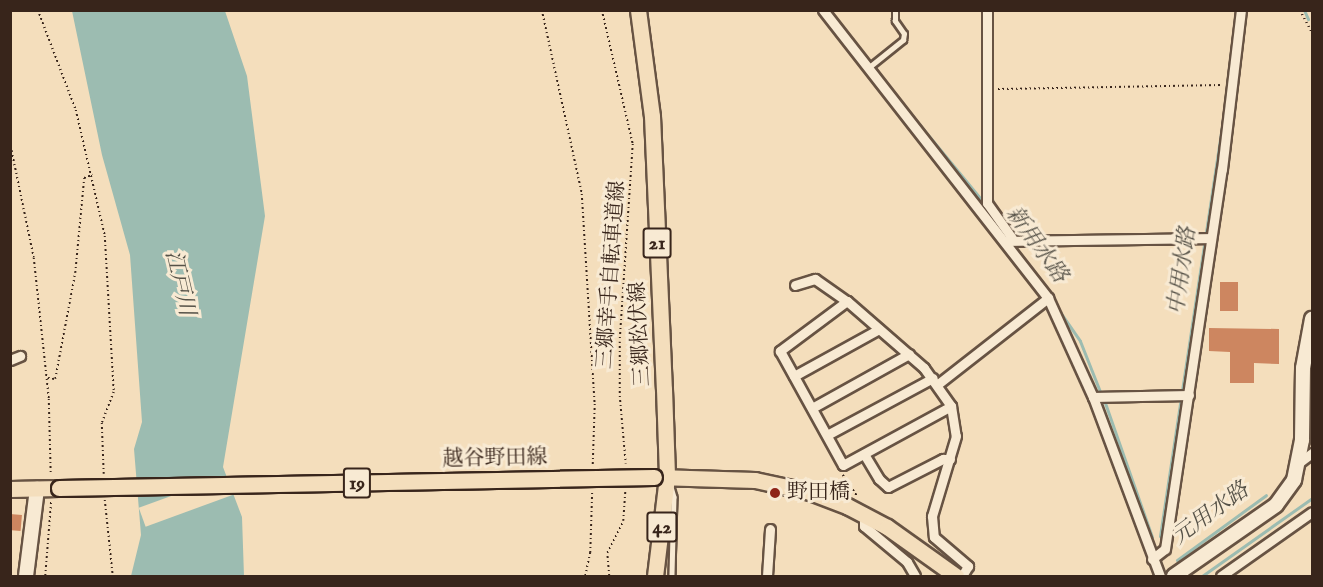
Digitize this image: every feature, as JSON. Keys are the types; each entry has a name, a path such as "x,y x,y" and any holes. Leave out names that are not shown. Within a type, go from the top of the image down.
{"main road":[{"name":"三郷松伏線","path":"638,10 652,116 660,477"},
{"name":"42","path":"655,576 660,477"},
{"name":"越谷野田線","path":"10,489 726,477 782,485 863,509 956,576"}],"street":[{"path":"987,10 987,203 1008,240 1048,298 1093,396 1160,576"},
{"path":"1152,559 1165,549 1189,395 1241,10"},
{"path":"825,11 866,69 1008,240"},
{"path":"1008,240 1211,238"},
{"path":"795,285 815,279 848,301 909,354 936,381 951,406 956,422 950,459 932,516 934,537 968,566 962,576"},
{"path":"827,435 936,381 1048,298"},
{"path":"848,301 780,351 843,465 951,406"},
{"path":"1174,576 1276,505 1294,480 1300,462 1303,368 1312,319"},
{"path":"794,376 879,329"},
{"path":"812,408 909,354"},
{"path":"1093,396 1189,395"},
{"path":"864,453 879,479 888,487 942,459 950,459"},
{"path":"1300,462 1312,453"},
{"path":"26,576 37,489"},
{"path":"863,509 864,526 907,562 915,576"},
{"path":"1221,576 1312,513"},
{"path":"767,576 770,529"}],"lane":[{"path":"866,69 903,40 895,10"},
{"path":"660,477 674,497 672,576"}],"path":[{"path":"38,10 76,110 105,236 114,392 102,423 104,483"},
{"path":"542,10 582,194 595,404 593,473"},
{"name":"三郷幸手自転車道線","path":"602,10 633,144 620,342 626,473"},
{"path":"1300,10 1312,33"},
{"path":"987,89 1231,85"},
{"path":"10,142 34,258 47,378 54,489 45,576"},
{"path":"47,378 55,379 75,273 84,178 92,175"},
{"path":"840,469 863,509"},
{"path":"585,576 590,553 592,484"},
{"path":"609,576 607,552 623,521 625,485"},
{"path":"105,493 113,576"}],"water":[{"name":"江戸川","path":"72,11 225,11 247,76 265,216 223,467 242,517 244,576 131,576 141,535 134,449 142,422 130,255 102,155"}],"pier":[{"path":"229,475 236,494 146,527 139,508"}],"building":[{"path":"1220,282 1238,282 1238,311 1220,311"},
{"path":"1209,328 1279,329 1279,364 1254,363 1254,383 1230,383 1230,352 1209,351"},
{"path":"10,514 22,515 21,531 10,530"}],"waterway":[{"path":"1304,10 1308,19"},
{"name":"新用水路","path":"891,90 984,203"},
{"name":"中用水路","path":"1160,536 1227,93"},
{"path":"991,190 993,207"},
{"name":"新用水路","path":"1012,243 1080,341 1101,394"},
{"name":"新用水路","path":"1104,400 1152,537"},
{"name":"元用水路","path":"1177,560 1266,495"},
{"path":"1202,576 1312,498"}],"place":[{"name":"野田橋","path":"775,493"}]}
